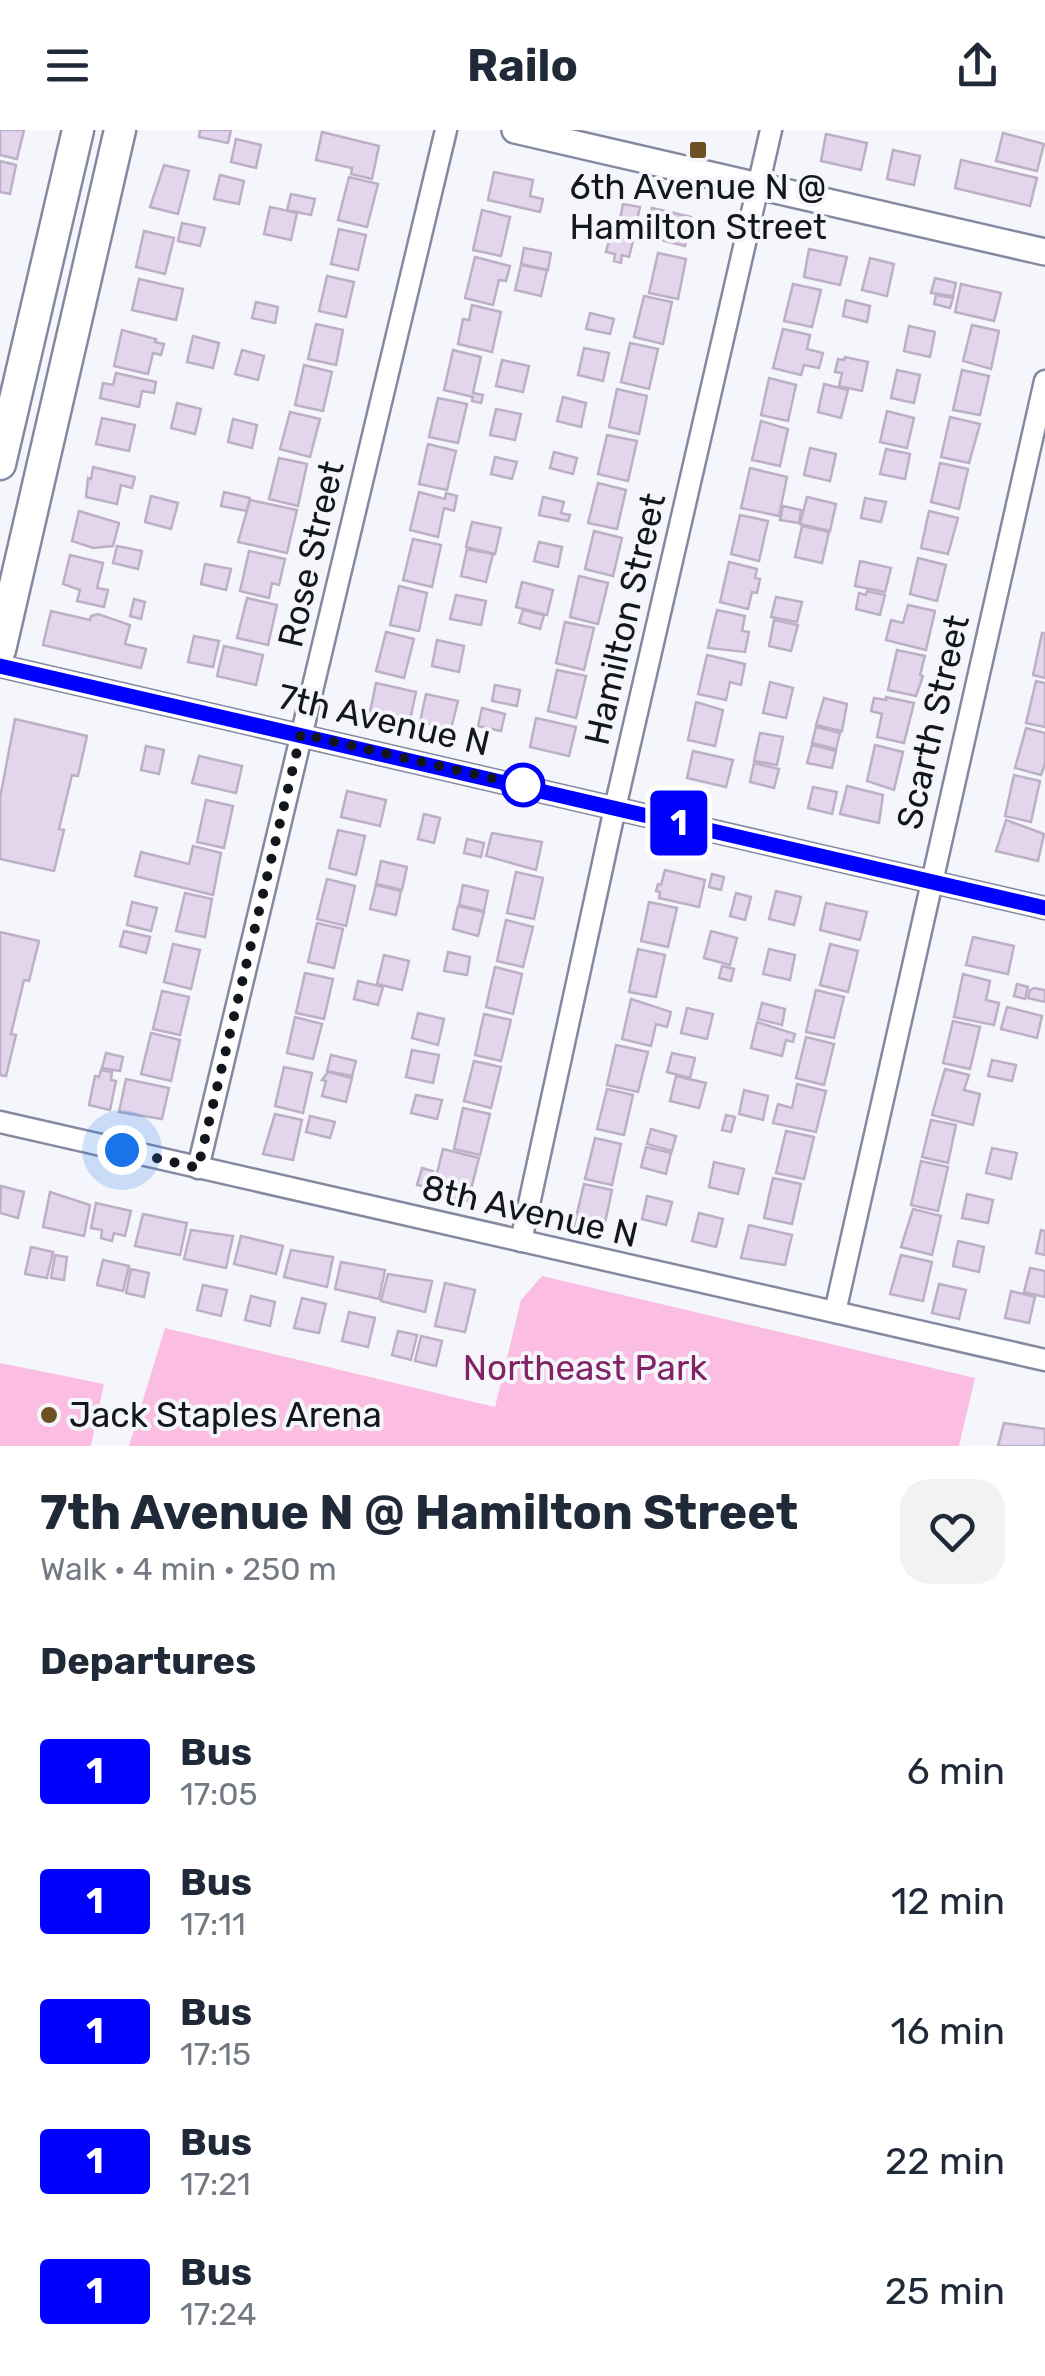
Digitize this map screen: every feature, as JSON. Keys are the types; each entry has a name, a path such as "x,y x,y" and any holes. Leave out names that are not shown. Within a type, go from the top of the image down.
{"main road":[{"path":"0,464 78,130"},
{"path":"0,650 120,130"}],"street":[{"name":"Rose Street","path":"198,1168 446,130"},
{"path":"515,130 1045,252"},
{"name":"Hamilton Street","path":"521,1242 615,808 772,130"},
{"name":"Scarth Street","path":"835,1312 1045,380"},
{"name":"7th Avenue N","path":"0,666 1045,908"},
{"name":"8th Avenue N","path":"0,1122 1045,1360"}],"green space":[{"name":"Northeast Park","path":"542,1276 975,1378 959,1446 129,1446 165,1328 495,1407 521,1300"},
{"name":"Jack Staples Arena","path":"0,1363 104,1384 91,1446 0,1446"}],"building":[{"path":"0,130 24,130 17,159 0,155"},
{"path":"200,130 231,130 228,143 199,137"},
{"path":"322,132 379,146 372,179 351,174 352,168 316,160"},
{"path":"1003,133 1044,144 1037,171 996,161"},
{"path":"826,134 867,143 861,170 821,161"},
{"path":"236,139 261,145 256,168 231,162"},
{"path":"893,150 920,156 914,185 887,179"},
{"path":"961,160 1037,178 1030,206 955,188"},
{"path":"0,161 16,165 10,194 0,192"},
{"path":"164,165 189,171 178,214 150,207"},
{"path":"494,172 533,180 530,196 543,199 540,212 488,200"},
{"path":"220,175 244,181 239,204 214,199"},
{"path":"349,177 378,184 367,227 338,220"},
{"path":"291,194 315,199 311,215 287,210"},
{"path":"623,204 640,207 634,233 618,229"},
{"path":"270,207 297,213 291,240 264,234"},
{"path":"652,208 691,217 685,246 645,236"},
{"path":"482,210 510,217 501,256 473,250"},
{"path":"182,223 205,228 200,246 178,241"},
{"path":"339,229 366,235 358,270 331,264"},
{"path":"144,231 174,238 165,274 136,267"},
{"path":"610,236 633,241 629,257 622,255 621,263 614,261 615,254 606,252"},
{"path":"524,248 551,253 548,270 521,264"},
{"path":"809,249 847,257 840,285 804,277"},
{"path":"658,253 686,259 678,299 649,293"},
{"path":"475,257 510,266 506,281 499,280 493,305 465,298"},
{"path":"870,258 894,264 887,296 862,290"},
{"path":"521,265 547,270 541,296 515,290"},
{"path":"327,276 354,282 346,317 319,311"},
{"path":"935,278 956,283 953,296 931,293"},
{"path":"139,279 183,289 176,320 132,310"},
{"path":"793,284 821,290 812,327 784,321"},
{"path":"961,284 1001,293 994,321 955,312"},
{"path":"936,295 953,298 950,308 934,304"},
{"path":"644,296 672,302 663,344 634,337"},
{"path":"846,300 870,306 867,322 843,316"},
{"path":"256,302 278,307 275,323 252,318"},
{"path":"472,305 501,312 492,352 458,344 463,319 469,320"},
{"path":"590,313 614,319 610,334 586,329"},
{"path":"316,324 343,330 336,365 308,359"},
{"path":"972,325 999,331 991,369 963,361"},
{"path":"909,326 935,332 930,357 904,351"},
{"path":"783,329 810,335 807,349 823,353 819,368 804,365 801,375 773,368"},
{"path":"122,330 164,344 161,355 153,353 148,374 114,366"},
{"path":"193,336 219,343 213,368 187,362"},
{"path":"630,343 658,349 649,389 621,382"},
{"path":"584,348 609,353 603,381 578,375"},
{"path":"242,350 264,356 258,380 235,374"},
{"path":"453,350 481,357 473,393 483,395 481,403 472,401 473,397 444,390"},
{"path":"838,359 868,362 862,391 839,386 842,373 835,372"},
{"path":"502,360 529,366 523,392 496,386"},
{"path":"304,365 332,372 323,411 295,405"},
{"path":"897,370 920,375 914,403 891,398"},
{"path":"962,370 989,376 980,415 953,410"},
{"path":"116,373 156,382 154,393 142,391 139,407 100,398 103,383 113,385"},
{"path":"769,378 796,385 788,421 761,415"},
{"path":"824,384 848,390 841,418 818,412"},
{"path":"617,389 647,396 639,434 609,427"},
{"path":"563,397 586,403 581,427 557,421"},
{"path":"438,398 467,404 458,443 429,437"},
{"path":"177,403 201,409 195,434 171,428"},
{"path":"496,409 521,414 515,440 490,435"},
{"path":"887,411 914,418 907,448 880,442"},
{"path":"290,412 320,419 310,457 280,449"},
{"path":"950,417 980,424 969,463 941,457"},
{"path":"102,418 135,425 129,451 96,444"},
{"path":"233,419 257,425 252,448 228,442"},
{"path":"761,421 788,429 780,466 752,460"},
{"path":"607,435 637,441 628,481 598,474"},
{"path":"428,444 456,451 447,490 419,484"},
{"path":"810,448 836,454 830,481 804,475"},
{"path":"886,449 910,454 905,479 880,474"},
{"path":"554,452 577,458 573,474 550,468"},
{"path":"495,457 517,462 512,479 491,474"},
{"path":"279,458 307,464 298,506 269,499"},
{"path":"940,463 968,469 959,509 931,502"},
{"path":"93,467 135,477 132,488 121,485 117,504 86,497"},
{"path":"750,468 787,477 779,516 741,508"},
{"path":"598,483 626,490 617,529 588,523"},
{"path":"224,492 250,498 247,511 221,506"},
{"path":"419,492 445,499 446,493 457,496 454,511 444,508 438,537 410,530"},
{"path":"151,496 178,503 171,529 145,522"},
{"path":"543,497 564,502 561,513 570,515 568,521 539,515"},
{"path":"807,497 836,504 830,531 800,524"},
{"path":"865,498 886,502 881,522 861,518"},
{"path":"250,500 297,510 287,553 238,542"},
{"path":"783,506 801,510 799,523 780,520"},
{"path":"79,511 119,523 113,546 93,548 72,541"},
{"path":"929,511 958,518 948,554 921,548"},
{"path":"740,515 768,521 759,561 731,554"},
{"path":"472,522 501,528 495,554 466,547"},
{"path":"802,526 829,532 822,563 795,557"},
{"path":"594,531 622,538 613,576 585,569"},
{"path":"413,539 441,545 432,587 403,580"},
{"path":"539,542 562,547 558,567 534,561"},
{"path":"117,546 142,551 138,569 113,563"},
{"path":"467,549 493,554 486,582 461,576"},
{"path":"249,551 285,559 279,585 272,583 269,598 240,591"},
{"path":"70,555 103,563 97,588 108,590 104,607 77,601 80,590 63,584"},
{"path":"918,558 946,565 937,601 910,594"},
{"path":"860,561 891,568 885,592 855,586"},
{"path":"729,562 757,569 757,593 752,592 748,609 720,602"},
{"path":"205,564 231,569 226,590 201,584"},
{"path":"579,576 608,583 598,624 570,617"},
{"path":"522,582 553,590 547,615 516,607"},
{"path":"399,586 427,593 419,631 390,625"},
{"path":"867,591 885,595 880,615 856,609 859,593 866,595"},
{"path":"456,595 486,601 481,625 450,619"},
{"path":"776,597 802,602 797,622 771,617"},
{"path":"247,598 277,605 268,645 237,638"},
{"path":"134,599 145,602 141,619 130,616"},
{"path":"908,605 935,611 926,650 886,640 891,620 903,623"},
{"path":"523,610 544,615 540,629 519,623"},
{"path":"717,610 745,616 742,631 749,632 745,652 708,648"},
{"path":"51,611 90,620 98,614 130,625 125,644 146,649 141,668 43,645"},
{"path":"774,620 798,625 791,651 769,646"},
{"path":"565,622 594,628 584,670 556,663"},
{"path":"386,632 414,639 404,678 376,671"},
{"path":"1045,633 1045,678 1033,675"},
{"path":"194,636 219,641 213,667 188,662"},
{"path":"437,640 464,646 459,672 432,666"},
{"path":"224,646 263,655 256,685 217,676"},
{"path":"897,650 925,656 916,696 888,690"},
{"path":"707,655 745,664 741,685 730,682 726,700 698,694"},
{"path":"557,670 586,676 576,718 548,711"},
{"path":"1036,681 1045,683 1045,727 1026,723"},
{"path":"770,682 793,688 786,718 763,713"},
{"path":"376,683 416,692 410,720 370,712"},
{"path":"495,685 520,690 517,706 492,701"},
{"path":"426,694 458,701 451,729 420,722"},
{"path":"824,698 847,704 842,731 816,725"},
{"path":"874,698 914,703 904,743 877,737 882,714 871,711"},
{"path":"696,702 723,710 715,746 688,740"},
{"path":"482,708 505,714 501,731 478,726"},
{"path":"536,718 576,727 569,756 530,747"},
{"path":"15,719 87,736 78,776 72,775 54,871 0,859 0,798"},
{"path":"816,727 840,733 836,749 812,743"},
{"path":"1026,728 1045,733 1041,775 1015,768"},
{"path":"760,733 783,737 777,765 754,761"},
{"path":"812,745 836,751 832,768 807,763"},
{"path":"875,745 903,752 894,790 867,781"},
{"path":"146,746 164,750 159,774 141,770"},
{"path":"693,751 733,760 726,787 687,778"},
{"path":"199,756 242,766 236,793 192,783"},
{"path":"754,763 779,769 774,788 750,782"},
{"path":"1014,775 1040,781 1031,822 1005,816"},
{"path":"847,786 883,795 879,823 840,814"},
{"path":"813,787 837,792 832,814 808,808"},
{"path":"347,791 386,800 380,826 341,817"},
{"path":"206,800 233,806 224,848 197,842"},
{"path":"424,814 440,818 434,843 418,839"},
{"path":"1006,820 1044,834 1038,861 996,851"},
{"path":"338,830 365,836 356,875 329,868"},
{"path":"492,833 542,842 536,870 486,856"},
{"path":"467,839 484,843 481,857 464,853"},
{"path":"193,846 221,853 213,895 135,876 141,852 189,864"},
{"path":"381,861 407,867 402,890 376,884"},
{"path":"665,870 705,880 699,907 659,898 660,892 656,891"},
{"path":"516,872 543,878 534,919 507,913"},
{"path":"712,874 724,877 721,890 709,887"},
{"path":"327,879 355,886 346,926 317,919"},
{"path":"376,885 401,891 396,915 370,909"},
{"path":"463,885 488,891 484,911 459,905"},
{"path":"776,891 801,897 794,925 769,919"},
{"path":"185,893 212,899 205,937 176,931"},
{"path":"736,893 751,897 745,920 730,916"},
{"path":"132,902 157,908 151,931 127,925"},
{"path":"649,902 677,908 668,947 641,941"},
{"path":"826,903 867,912 860,940 820,930"},
{"path":"458,906 484,912 478,936 453,929"},
{"path":"506,920 533,927 523,967 497,961"},
{"path":"317,923 343,929 334,968 308,962"},
{"path":"124,931 150,937 146,953 120,946"},
{"path":"711,931 737,938 730,965 704,958"},
{"path":"0,932 39,941 29,981 24,980 6,1076 0,1075"},
{"path":"973,937 1014,946 1008,974 966,965"},
{"path":"173,944 200,950 191,989 164,982"},
{"path":"830,944 858,951 848,992 820,985"},
{"path":"638,949 665,955 656,997 629,992"},
{"path":"769,949 795,955 790,980 763,974"},
{"path":"448,952 470,957 467,975 444,971"},
{"path":"384,955 409,961 402,990 377,984"},
{"path":"722,966 734,969 731,981 719,978"},
{"path":"495,967 522,974 513,1014 486,1007"},
{"path":"305,973 333,979 324,1019 296,1013"},
{"path":"963,974 990,981 986,1000 999,1003 994,1025 954,1017"},
{"path":"358,981 383,987 378,1005 354,999"},
{"path":"1017,984 1028,987 1025,999 1014,996"},
{"path":"1034,988 1045,990 1045,1002 1028,998"},
{"path":"816,990 844,997 834,1038 806,1032"},
{"path":"162,991 189,997 180,1035 153,1029"},
{"path":"631,999 671,1012 667,1027 656,1024 651,1046 622,1039"},
{"path":"762,1003 785,1009 782,1025 758,1019"},
{"path":"1007,1007 1042,1016 1037,1038 1001,1029"},
{"path":"687,1008 713,1014 707,1039 681,1033"},
{"path":"418,1013 444,1019 438,1045 412,1038"},
{"path":"484,1014 511,1020 501,1061 475,1055"},
{"path":"295,1017 322,1024 313,1059 287,1053"},
{"path":"953,1021 980,1027 970,1069 943,1063"},
{"path":"757,1022 795,1034 793,1042 786,1040 782,1056 751,1048"},
{"path":"151,1033 180,1040 171,1081 141,1074"},
{"path":"806,1037 834,1044 824,1085 796,1078"},
{"path":"616,1045 648,1052 638,1092 607,1085"},
{"path":"412,1050 439,1055 433,1083 406,1077"},
{"path":"106,1053 123,1057 120,1071 102,1068"},
{"path":"672,1053 695,1058 690,1078 667,1072"},
{"path":"331,1055 356,1061 352,1076 327,1071"},
{"path":"992,1060 1016,1065 1012,1081 988,1076"},
{"path":"474,1061 501,1067 491,1108 464,1101"},
{"path":"284,1067 312,1073 303,1113 275,1106"},
{"path":"945,1069 969,1075 964,1090 980,1094 973,1125 932,1115"},
{"path":"101,1070 112,1072 111,1080 116,1081 110,1110 89,1105 95,1076 99,1077"},
{"path":"328,1072 352,1078 346,1102 322,1096 326,1081 322,1080"},
{"path":"676,1076 706,1083 699,1108 670,1101"},
{"path":"126,1079 169,1088 162,1119 119,1112"},
{"path":"797,1084 826,1091 816,1132 773,1123 778,1104 792,1108"},
{"path":"607,1089 633,1095 624,1135 597,1129"},
{"path":"744,1090 768,1096 763,1120 739,1114"},
{"path":"416,1095 442,1100 437,1119 411,1113"},
{"path":"463,1108 490,1114 480,1155 454,1149"},
{"path":"275,1114 302,1120 293,1160 263,1154"},
{"path":"726,1115 735,1117 731,1132 722,1130"},
{"path":"310,1116 335,1122 330,1138 306,1132"},
{"path":"931,1120 956,1125 948,1163 922,1157"},
{"path":"651,1129 676,1136 672,1151 647,1144"},
{"path":"786,1131 814,1137 804,1179 776,1173"},
{"path":"595,1138 621,1144 612,1185 585,1179"},
{"path":"646,1147 671,1153 666,1174 641,1167"},
{"path":"992,1148 1017,1153 1011,1179 986,1173"},
{"path":"443,1149 479,1158 468,1201 442,1195 444,1184 435,1181"},
{"path":"921,1161 948,1167 938,1211 911,1205"},
{"path":"714,1162 744,1169 738,1194 709,1187"},
{"path":"422,1168 433,1171 428,1188 417,1185"},
{"path":"773,1178 801,1184 792,1224 764,1218"},
{"path":"584,1184 612,1190 603,1232 574,1226"},
{"path":"1,1186 24,1192 18,1218 0,1213"},
{"path":"50,1192 90,1205 84,1236 43,1227"},
{"path":"967,1194 993,1200 988,1223 962,1218"},
{"path":"647,1196 672,1202 666,1225 642,1219"},
{"path":"96,1203 131,1211 125,1236 114,1233 112,1241 101,1238 102,1230 91,1228"},
{"path":"913,1209 941,1216 932,1255 901,1247"},
{"path":"699,1213 723,1219 716,1247 692,1241"},
{"path":"143,1214 187,1223 180,1255 135,1246"},
{"path":"749,1225 792,1235 785,1265 741,1258"},
{"path":"191,1230 233,1236 226,1268 184,1259"},
{"path":"1041,1230 1045,1231 1045,1255 1036,1253"},
{"path":"241,1236 283,1246 276,1274 234,1264"},
{"path":"958,1241 984,1247 979,1272 953,1266"},
{"path":"31,1247 53,1252 47,1278 25,1274"},
{"path":"291,1250 333,1257 327,1287 284,1277"},
{"path":"55,1255 67,1257 64,1280 51,1278"},
{"path":"901,1255 932,1262 923,1301 890,1294"},
{"path":"103,1260 129,1266 123,1291 97,1285"},
{"path":"341,1262 385,1270 379,1299 335,1289"},
{"path":"1030,1268 1045,1271 1045,1297 1024,1292"},
{"path":"131,1269 149,1273 144,1297 126,1293"},
{"path":"388,1274 432,1281 425,1312 381,1301"},
{"path":"445,1283 475,1290 465,1332 435,1326"},
{"path":"939,1284 966,1290 959,1319 932,1313"},
{"path":"203,1285 227,1290 221,1316 197,1310"},
{"path":"1011,1291 1035,1297 1029,1323 1005,1318"},
{"path":"251,1296 275,1302 270,1326 245,1320"},
{"path":"302,1298 326,1304 319,1333 294,1328"},
{"path":"349,1312 375,1318 368,1347 342,1341"},
{"path":"398,1331 417,1335 411,1360 392,1355"},
{"path":"421,1336 442,1341 436,1366 415,1361"},
{"path":"1004,1423 1045,1429 1045,1446 998,1446"}],"bus line":[{"name":"1","path":"0,666 1045,908"}],"place":[{"name":"6th Avenue N @ Hamilton Street","path":"698,150"},
{"name":"Jack Staples Arena","path":"49,1415"}],"route":[{"path":"122,1150 198,1168 301,734 538,789 523,785"}]}
